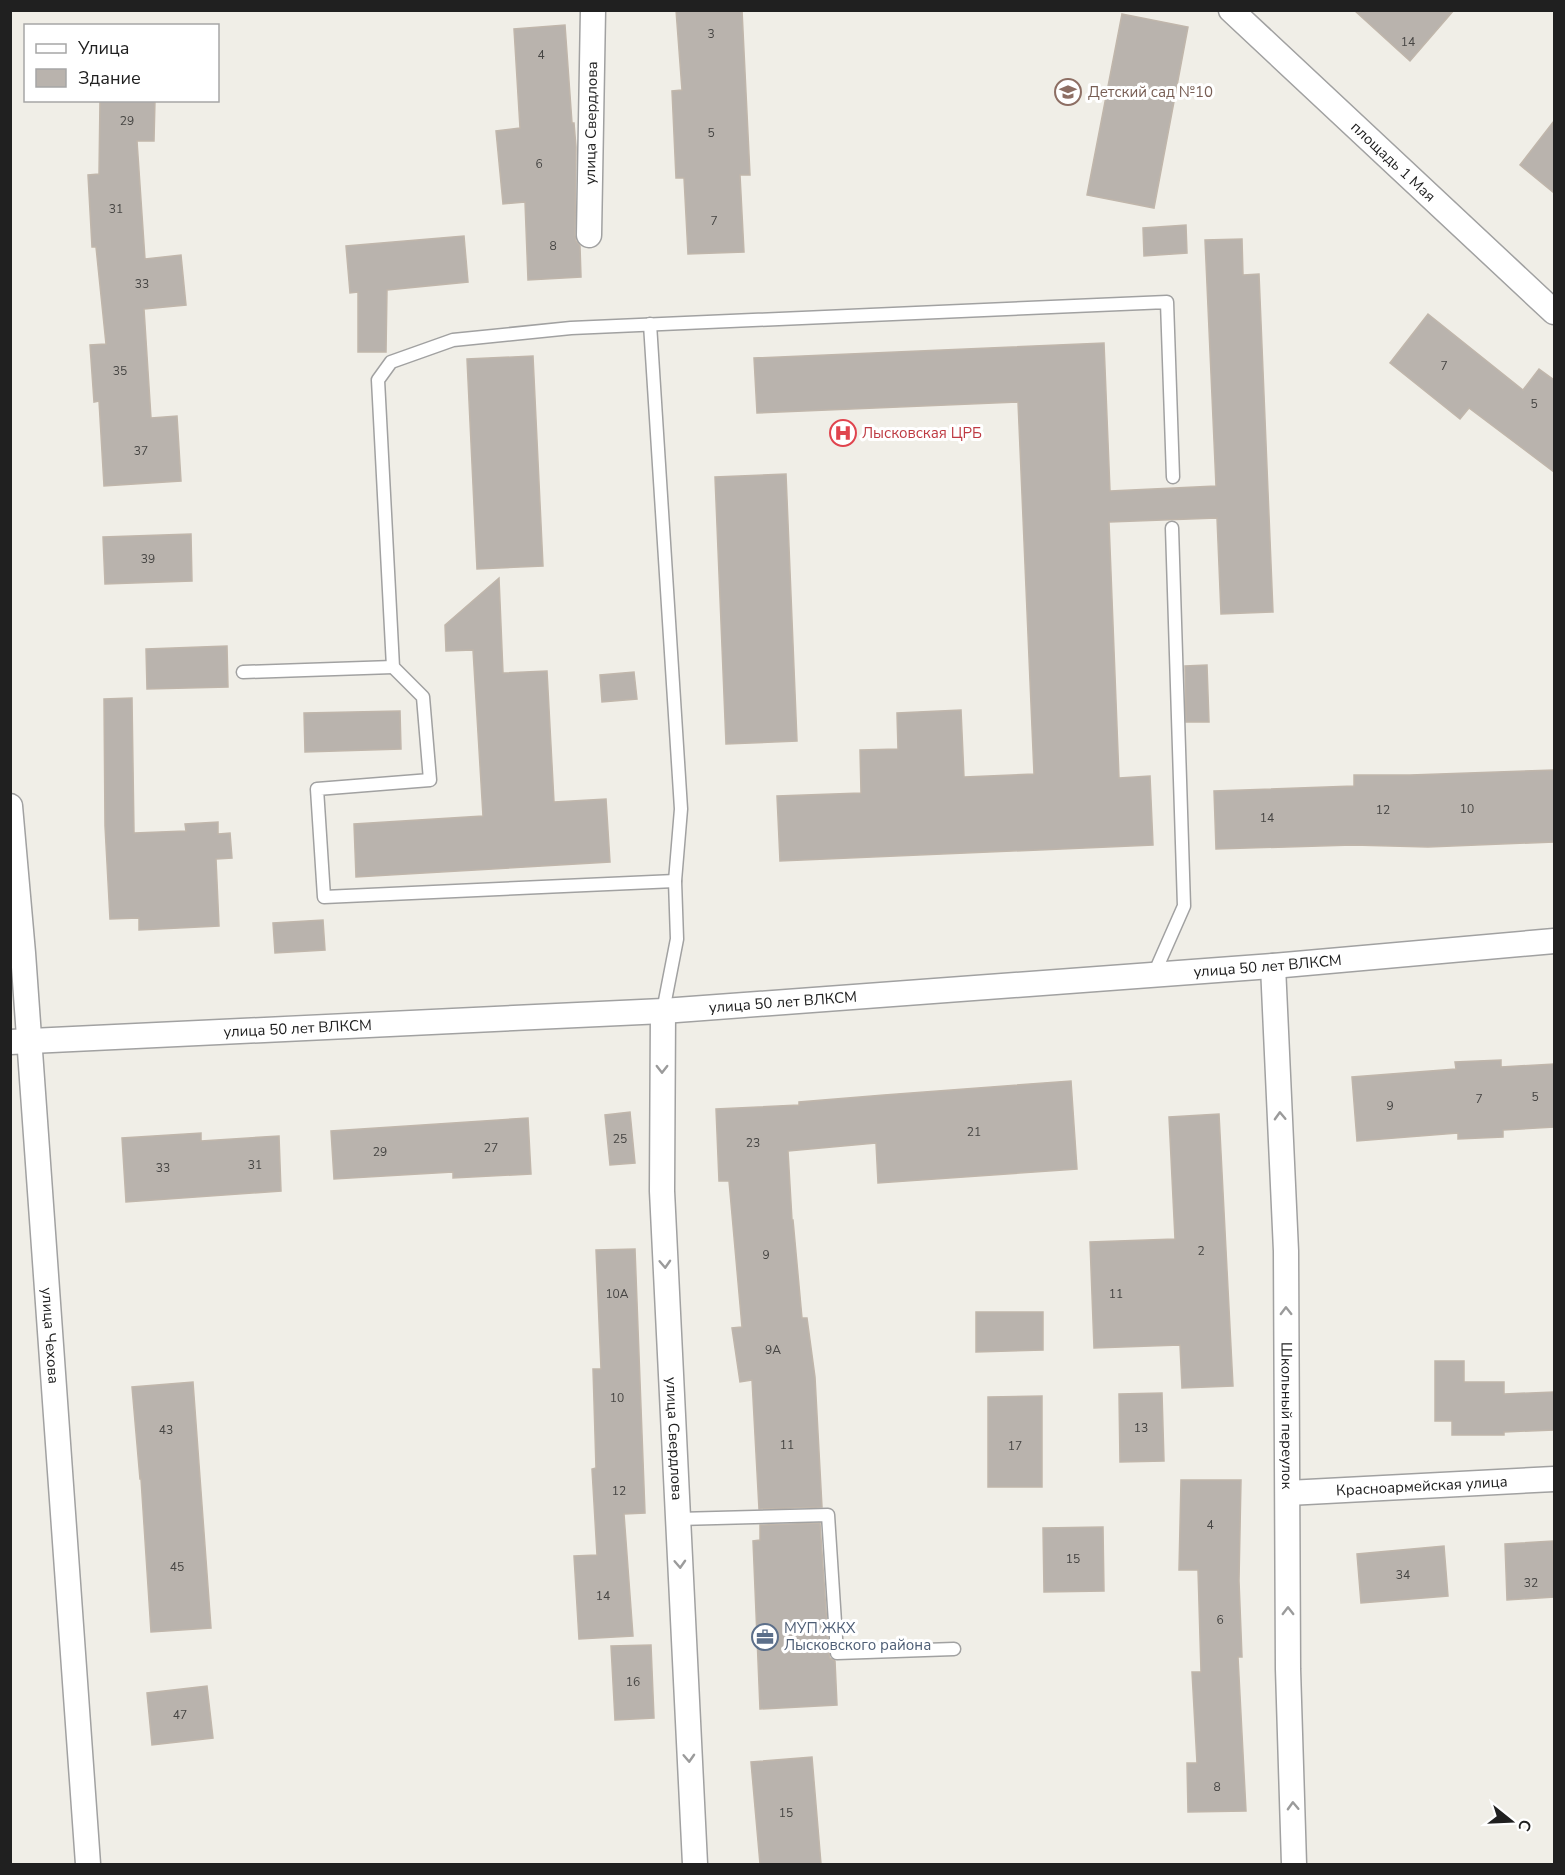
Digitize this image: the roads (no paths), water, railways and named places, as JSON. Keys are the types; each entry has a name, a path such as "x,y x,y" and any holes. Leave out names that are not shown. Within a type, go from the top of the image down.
{"street":[{"name":"улица Свердлова","path":"589,235 593,10"},
{"name":"площадь 1 Мая","path":"1231,10 1554,312"},
{"name":"улица Чехова","path":"10,806 20,1041 88,1864"},
{"name":"улица 50 лет ВЛКСМ","path":"20,1041 663,1011 1273,966 1554,941"},
{"name":"Школьный переулок","path":"1273,966 1286,1251 1288,1669 1294,1864"},
{"name":"улица Свердлова","path":"663,1011 662,1191 695,1864"},
{"name":"Красноармейская улица","path":"1288,1493 1554,1479"}],"lane":[{"path":"675,881 324,897 317,789 430,780 423,697 393,667 378,380 391,362 453,340 571,328 1167,302 1173,477"},
{"path":"650,324 681,809 675,881 677,939 663,1011"},
{"path":"1154,974 1184,906 1172,528"},
{"path":"243,672 393,667"},
{"path":"678,1519 828,1515 837,1653 954,1649"}],"place":[{"name":"Детский сад №10","path":"1068,92"},
{"name":"Лысковская ЦРБ","path":"843,433"},
{"name":"МУП ЖКХ Лысковского района","path":"765,1637"}]}
